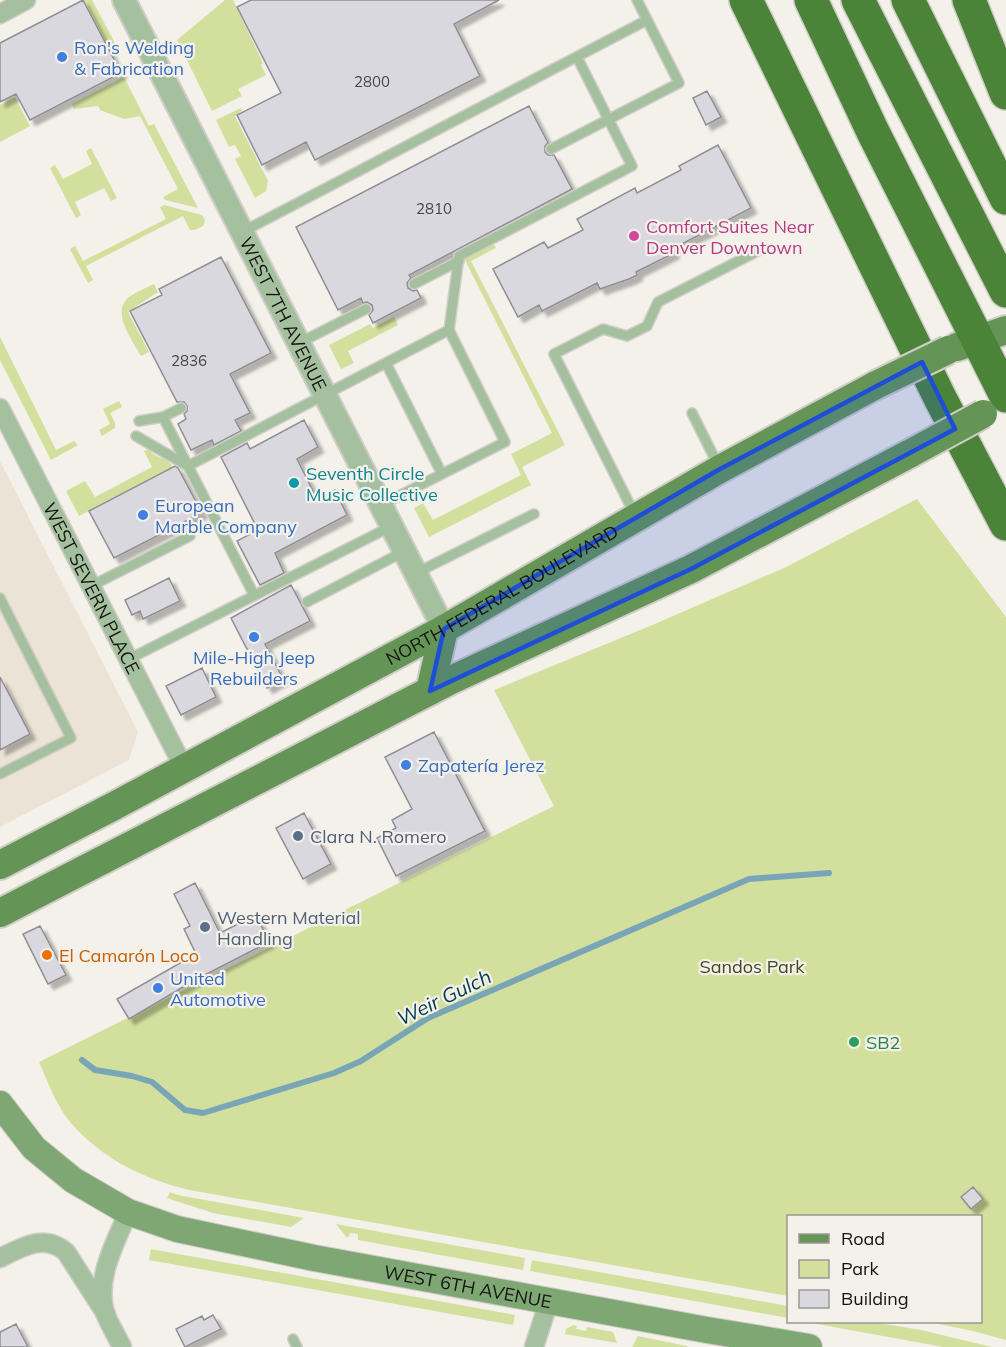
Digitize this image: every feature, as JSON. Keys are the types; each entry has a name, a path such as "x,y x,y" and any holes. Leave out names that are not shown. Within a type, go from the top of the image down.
{"highway":[{"path":"746,0 939,398 1006,524"},
{"path":"811,0 873,132 961,305 992,335 1006,396"},
{"path":"858,0 1006,291"},
{"path":"908,0 1006,198"},
{"path":"969,0 1006,93"}],"main road":[{"name":"NORTH FEDERAL BOULEVARD","path":"0,864 444,629 720,469 876,385 940,353 992,335"},
{"path":"0,913 430,691 691,569 1006,400"},
{"path":"430,691 444,629"},
{"name":"WEST 6TH AVENUE","path":"0,1104 34,1148 83,1186 128,1212 177,1229 549,1301 809,1347"}],"street":[{"path":"0,14 26,0"},
{"name":"WEST 7TH AVENUE","path":"124,0 444,629"},
{"name":"WEST SEVERN PLACE","path":"0,408 184,768"},
{"path":"106,1314 101,1294 103,1276 128,1212"},
{"path":"8,1254 42,1242 60,1246 106,1314 122,1347"},
{"path":"534,1347 549,1301"}],"lane":[{"path":"551,149 679,82 637,0"},
{"path":"242,232 647,20"},
{"path":"381,505 505,441 449,330 459,256 632,166 577,57"},
{"path":"637,519 554,354 603,329 627,336 647,326 658,302 760,250"},
{"path":"414,284 459,261"},
{"path":"299,343 366,309"},
{"path":"188,466 449,330"},
{"path":"386,363 442,474"},
{"path":"139,420 164,417 181,408"},
{"path":"692,413 720,469"},
{"path":"164,417 254,595"},
{"path":"136,436 188,466"},
{"path":"416,573 534,514"},
{"path":"129,659 392,526"},
{"path":"91,586 190,536"},
{"path":"307,602 405,552"},
{"path":"0,598 71,738 0,774"}],"highlighted area":[{"path":"922,362 955,429 691,569 430,691 444,629 720,469"}],"shaded area":[{"path":"0,461 138,732 129,760 0,827"}],"green space":[{"path":"84,0 92,0 116,45 109,49"},
{"path":"225,0 233,0 263,63 261,65 266,75 238,89 242,96 212,111 177,40"},
{"path":"124,77 149,126 154,124 198,208 165,200 163,197 178,189 140,116 124,119 100,110 98,106 74,109 72,104"},
{"path":"15,97 30,126 0,142 0,105"},
{"path":"241,108 242,111 235,116 268,181 266,191 255,198 235,159 241,156 235,145 229,147 216,120"},
{"path":"91,148 117,198 111,201 104,188 75,202 81,215 76,218 50,168 55,165 63,179 92,164 86,151"},
{"path":"164,205 202,215 205,220 203,226 190,230 183,216 86,266 93,280 88,283 70,249 75,246 83,261 166,219 160,207"},
{"path":"493,243 496,248 471,261 565,445 522,467 531,485 429,537 414,508 423,503 433,520 521,475 511,454 552,433 464,258"},
{"path":"154,284 158,292 128,312 149,352 141,356 125,326 122,310 129,297"},
{"path":"394,317 398,325 348,351 354,363 341,369 329,345 370,324 373,328"},
{"path":"0,337 56,450 74,441 78,445 51,460 0,360"},
{"path":"119,401 122,407 110,413 115,428 102,436 99,430 110,424 103,409"},
{"path":"149,449 173,467 79,516 66,491 85,481 95,497 152,467 144,451"},
{"name":"Sandos Park","path":"917,499 1006,617 1006,1340 933,1323 982,1323 982,1215 787,1215 787,1296 189,1190 156,1180 125,1166 96,1147 71,1123 53,1094 39,1062 554,806 494,690 786,567"},
{"path":"170,1192 304,1218 291,1227 213,1213 167,1198"},
{"path":"336,1224 525,1258 523,1270 358,1240 358,1234 350,1233 349,1237 346,1237"},
{"path":"151,1249 515,1315 513,1325 149,1260"},
{"path":"532,1260 787,1306 787,1318 530,1271"},
{"path":"811,1323 879,1323 921,1330 992,1347 943,1347"},
{"path":"573,1325 577,1326 576,1329 586,1331 587,1327 613,1332 617,1343 565,1334 566,1329"},
{"path":"638,1336 687,1346 688,1347 632,1347"}],"building":[{"path":"83,0 121,73 30,120 16,94 0,102 0,43"},
{"path":"251,0 499,0 454,24 480,76 315,160 306,142 262,165 237,115 281,93 237,7"},
{"path":"707,91 721,117 706,125 693,98"},
{"path":"529,106 548,143 545,146 545,152 548,155 554,155 572,189 409,275 411,278 407,283 408,288 413,291 417,290 421,298 373,323 369,315 373,310 372,305 367,302 363,303 361,298 338,310 296,227"},
{"name":"Comfort Suites Near Denver Downtown","path":"718,145 751,208 672,249 674,253 636,272 637,275 629,279 600,289 597,283 542,311 539,305 518,317 493,269 544,242 548,248 583,230 577,219 635,188 637,193 681,170 679,166"},
{"path":"221,257 271,353 230,374 250,413 235,420 241,431 214,445 212,440 191,450 178,424 186,419 184,414 187,406 184,402 177,402 130,311 162,295 159,289"},
{"path":"304,420 318,447 297,459 317,499 335,490 347,515 275,553 284,573 260,585 237,541 258,530 221,457 247,443 250,449"},
{"path":"175,466 202,513 114,558 89,511"},
{"path":"169,578 180,601 143,619 140,611 132,615 125,600"},
{"path":"291,585 310,621 265,644 283,679 267,688 231,618"},
{"path":"202,668 216,697 181,715 166,686"},
{"path":"0,677 30,734 0,750"},
{"path":"434,732 485,831 396,876 377,838 396,828 392,820 412,809 385,757"},
{"path":"304,813 331,864 303,879 276,828"},
{"path":"195,883 220,933 256,915 269,942 195,980 129,1019 117,999 196,954 184,929 190,926 174,894"},
{"path":"40,926 66,975 48,984 23,934"},
{"path":"973,1187 983,1199 971,1209 961,1197"},
{"path":"213,1315 221,1329 185,1347 176,1329 202,1316 204,1320"},
{"path":"16,1324 28,1347 0,1347 0,1332"}],"waterway":[{"name":"Weir Gulch","path":"82,1060 95,1070 152,1082 185,1110 203,1113 334,1073 361,1061 428,1018 749,879 829,873"}],"place":[{"name":"Ron's Welding & Fabrication","path":"62,57"},
{"name":"Comfort Suites Near Denver Downtown","path":"634,236"},
{"name":"Seventh Circle Music Collective","path":"294,483"},
{"name":"European Marble Company","path":"143,515"},
{"name":"Mile-High Jeep Rebuilders","path":"254,637"},
{"name":"Zapatería Jerez","path":"406,765"},
{"name":"Clara N. Romero","path":"298,836"},
{"name":"Western Material Handling","path":"205,927"},
{"name":"El Camarón Loco","path":"47,955"},
{"name":"United Automotive","path":"158,988"},
{"name":"SB2","path":"854,1042"}]}
